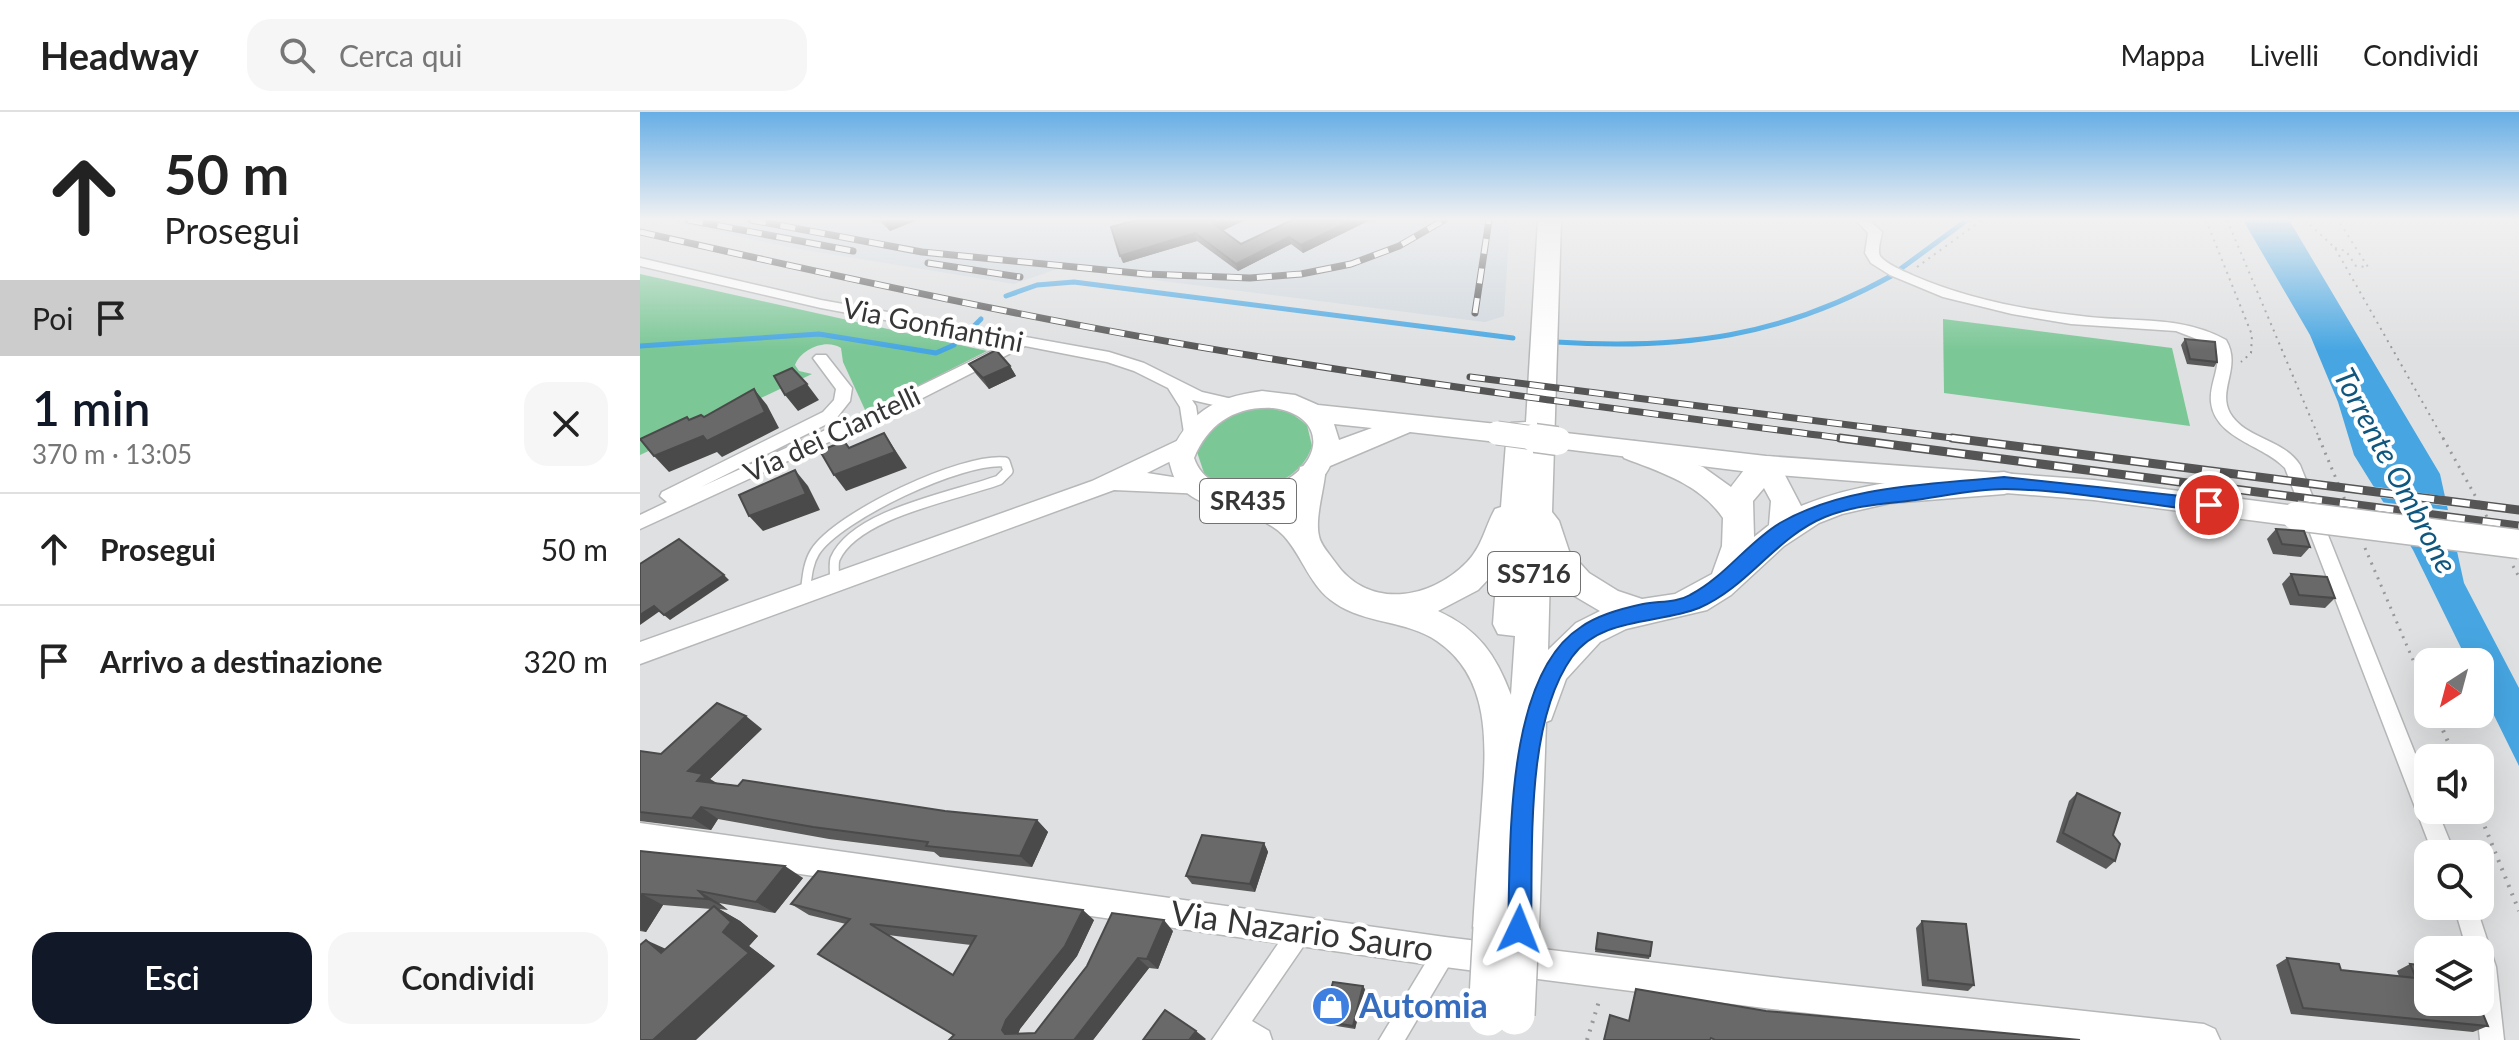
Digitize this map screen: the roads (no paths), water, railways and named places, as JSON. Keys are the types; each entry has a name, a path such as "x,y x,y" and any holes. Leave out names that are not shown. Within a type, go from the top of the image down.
{"highway":[{"name":"SS716","path":"1506,928 1524,779 1532,263"},
{"name":"SS716","path":"1501,1028 1506,928 1504,746 1546,263"},
{"path":"1634,451 1703,480 1723,495 1738,517"},
{"path":"1726,579 1738,546 1738,499 1766,465 1787,505 1784,529"},
{"path":"1303,539 1316,467"},
{"path":"1396,610 1436,599 1461,587 1481,570 1500,541 1528,481"},
{"path":"1528,481 1548,543 1565,573 1597,597 1642,612"},
{"path":"1524,779 1542,694 1566,649 1589,631 1642,612 1686,605 1735,576 1784,529 1822,511 1860,500 2004,483"},
{"path":"1248,501 1286,520 1303,539 1325,576 1343,592 1368,605 1396,610 1453,635 1478,656 1494,689 1504,746"}],"main road":[{"name":"SR435","path":"1413,425 1362,440 1316,467 1286,491 1248,501 1220,499 1197,488 1184,472 1188,439 1210,416 1235,405 1278,400 1297,404 1313,413 1634,451 1766,465 2094,490 2296,516 2516,554"},
{"name":"SR435","path":"1313,413 1327,435 1316,467"}],"street":[{"name":"Via Gonfiantini","path":"646,263 821,304 1122,361 1175,388 1235,405"},
{"path":"1884,263 1904,276 1949,294 2072,319 2169,325 2197,331 2224,348 2225,373 2218,397 2223,416 2236,428 2283,454 2294,471 2439,840"},
{"name":"Via dei Ciantelli","path":"640,522 883,411 1022,342"},
{"path":"640,509 809,429 829,416 842,401 844,388 821,358"},
{"path":"1175,388 1188,406 1188,439"},
{"name":"SR435","path":"640,653 1100,487 1188,439"},
{"name":"SR435","path":"1100,487 1149,481 1197,488"},
{"name":"Via Nazario Sauro","path":"640,837 1111,917 1299,933 1607,973 2204,1040"},
{"path":"2469,920 2484,967 2492,1040"},
{"path":"1260,1040 1230,1032 1299,933"},
{"path":"1391,1040 1445,952"}],"lane":[{"path":"804,594 815,552 856,515 901,492 983,462 997,459 1005,462 1008,471 999,480 892,517 852,539 834,561 835,583"}],"water":[{"name":"Torrente Ombrone","path":"2268,263 2315,263 2440,474 2464,583 2519,688 2519,766 2494,715 2494,648 2461,648 2413,550 2354,455 2338,402 2310,335"}],"waterway":[{"path":"1899,270 1908,263"},
{"path":"1556,342 1646,344 1730,335 1811,313 1893,275"},
{"path":"1006,296 1037,285 1074,282 1513,338"},
{"path":"975,325 981,319"},
{"path":"640,346 819,334 936,353 954,345"}],"railway":[{"path":"781,263 1100,329 1329,368 1856,440"},
{"path":"930,263 1020,277"},
{"path":"1037,263 1146,274 1250,278 1301,274 1353,263"},
{"path":"1475,313 1482,263"},
{"path":"1470,377 1968,440"},
{"path":"1840,438 2519,526"},
{"path":"1952,438 2519,510"}],"place":[{"name":"Automia","path":"1331,1006"}]}
